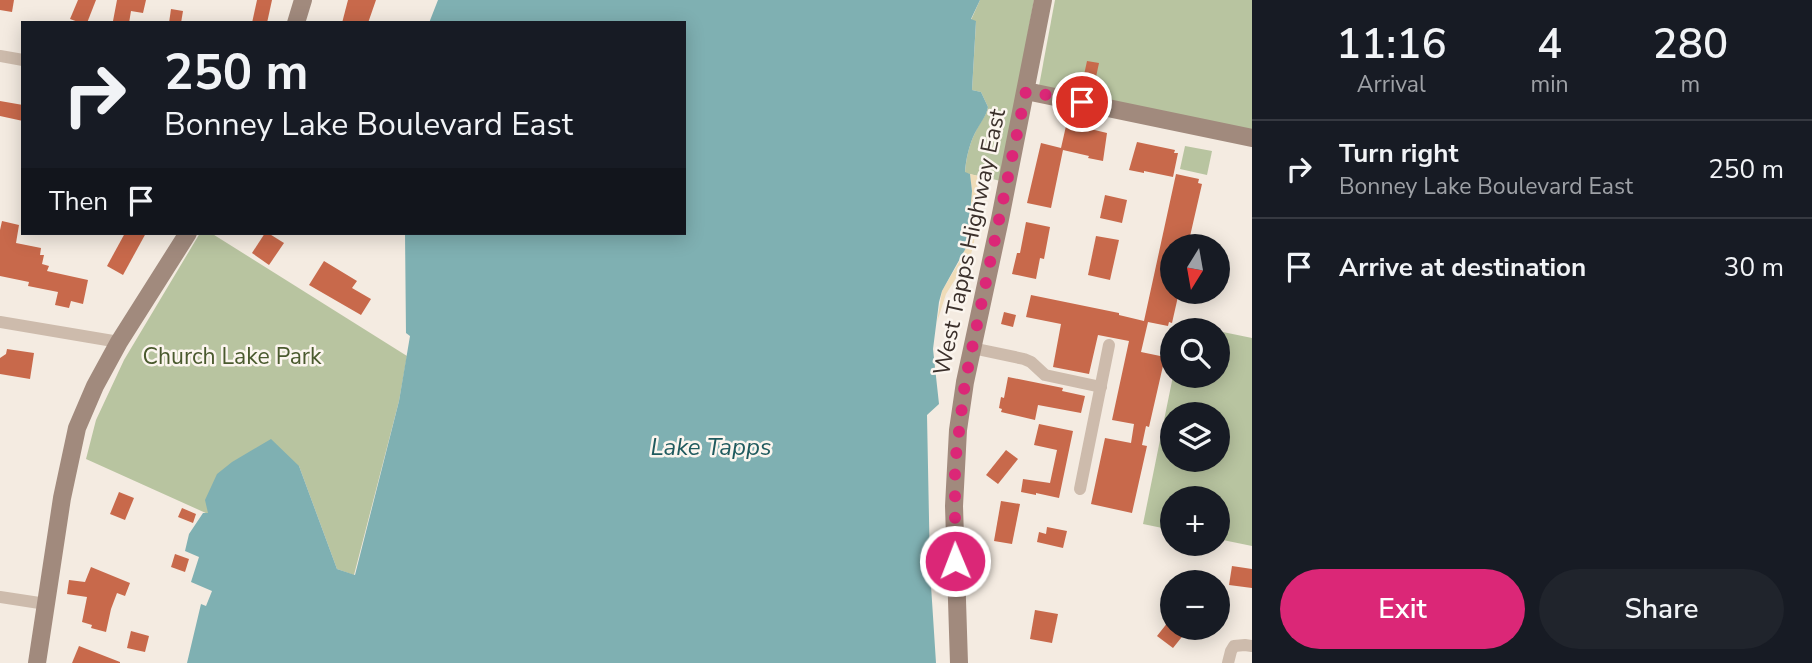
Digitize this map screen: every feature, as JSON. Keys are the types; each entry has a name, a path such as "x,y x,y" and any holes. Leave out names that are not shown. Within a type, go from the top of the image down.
{"street":[{"path":"297,21 303,0"},
{"name":"West Tapps Highway East","path":"959,663 954,533 955,464 965,382 1043,0"},
{"path":"0,55 21,60"},
{"path":"1026,91 1252,138"},
{"path":"37,663 62,498 77,428 118,342 187,235"},
{"path":"0,322 118,342"},
{"path":"1080,489 1109,345"},
{"path":"972,348 1024,359 1045,375 1101,387"},
{"path":"0,597 46,604"},
{"path":"1228,663 1234,646 1252,646"}],"green space":[{"path":"980,0 1034,0 1001,181 965,173 971,142 988,107 981,92 972,90 976,22 971,20"},
{"path":"1055,0 1252,0 1252,131 1039,86"},
{"path":"1185,146 1212,151 1207,175 1180,169"},
{"name":"Church Lake Park","path":"199,235 214,235 407,356 399,401 354,575 337,569 299,466 208,514 86,459 96,420 124,360"},
{"path":"1230,333 1252,338 1252,546 1230,541 1230,486 1160,486 1160,528 1143,524 1160,440 1160,472 1230,472 1230,402 1168,402 1171,388 1230,388"}],"sand":[{"path":"970,174 978,176 974,243 971,254 946,294 937,322 942,291 959,262 972,191"}],"water":[{"name":"Lake Tapps","path":"438,0 980,0 971,19 976,21 972,90 981,92 988,107 967,157 965,172 970,174 972,191 967,246 942,291 939,302 933,349 939,404 927,415 930,570 936,663 187,663 201,604 206,606 212,591 191,582 199,557 185,551 189,534 203,513 208,513 205,500 217,474 271,439 299,466 337,569 355,575 399,401 410,336 406,333 405,235 686,235 686,21 430,21"}],"building":[{"path":"0,0 14,0 12,12 0,10"},
{"path":"78,0 96,0 88,21 70,19"},
{"path":"117,0 146,0 143,13 131,11 129,21 113,21"},
{"path":"257,0 272,0 267,21 252,21"},
{"path":"348,0 376,0 369,21 343,21"},
{"path":"171,9 183,11 181,21 169,21"},
{"path":"1087,61 1099,63 1096,77 1084,75"},
{"path":"0,101 21,105 21,121 0,116"},
{"path":"1070,124 1107,133 1103,161 1063,150 1051,208 1027,203 1041,143 1061,148 1066,126 1069,127"},
{"path":"1137,142 1175,150 1174,153 1178,153 1173,177 1129,170"},
{"path":"1176,174 1199,179 1198,183 1202,184 1191,234 1163,234"},
{"path":"1105,195 1127,200 1122,223 1100,218"},
{"path":"2,221 19,225 16,243 41,248 40,255 44,255 42,264 49,266 47,271 88,280 83,304 71,301 69,308 55,305 58,292 28,286 29,282 0,276"},
{"path":"1026,222 1050,227 1044,259 1040,258 1036,279 1012,274 1017,253 1020,253"},
{"path":"124,235 145,235 123,275 107,266"},
{"path":"264,235 271,235 284,243 269,265 252,253"},
{"path":"1096,236 1119,240 1110,280 1088,275"},
{"path":"1160,248 1160,304 1176,304 1173,318 1160,318 1160,324 1148,322 1141,352 1160,356 1160,379 1142,445 1147,446 1132,513 1091,504 1105,438 1131,443 1134,424 1112,420 1129,341 1098,335 1089,374 1053,367 1061,324 1026,317 1031,295 1119,313 1144,321"},
{"path":"324,261 357,281 352,288 371,299 361,315 309,285"},
{"path":"1004,312 1016,315 1013,327 1001,324"},
{"path":"7,349 34,353 30,379 0,374 0,358 6,354"},
{"path":"1008,377 1063,388 1062,391 1085,396 1081,413 1038,405 1035,420 1001,412 1001,397 1004,398"},
{"path":"1039,424 1073,431 1059,498 1021,492 1023,479 1050,483 1057,450 1034,445"},
{"path":"1006,450 1018,459 998,484 986,475"},
{"path":"119,492 134,498 125,520 110,514"},
{"path":"1001,501 1020,504 1012,544 994,541"},
{"path":"182,508 196,514 193,523 178,517"},
{"path":"1047,527 1067,531 1063,548 1037,542 1039,532 1046,534"},
{"path":"175,554 189,559 185,572 171,567"},
{"path":"1232,566 1252,569 1252,588 1230,585"},
{"path":"91,567 130,583 125,596 117,593 106,632 82,622 87,597 67,594 69,580 85,582"},
{"path":"1035,610 1058,614 1052,643 1030,639"},
{"path":"131,631 149,636 145,652 127,648"},
{"path":"1162,640 1179,640 1173,648"},
{"path":"79,646 120,662 120,663 72,663"}],"route":[{"path":"955,561 955,464 965,382 1026,91 1082,102"}]}
